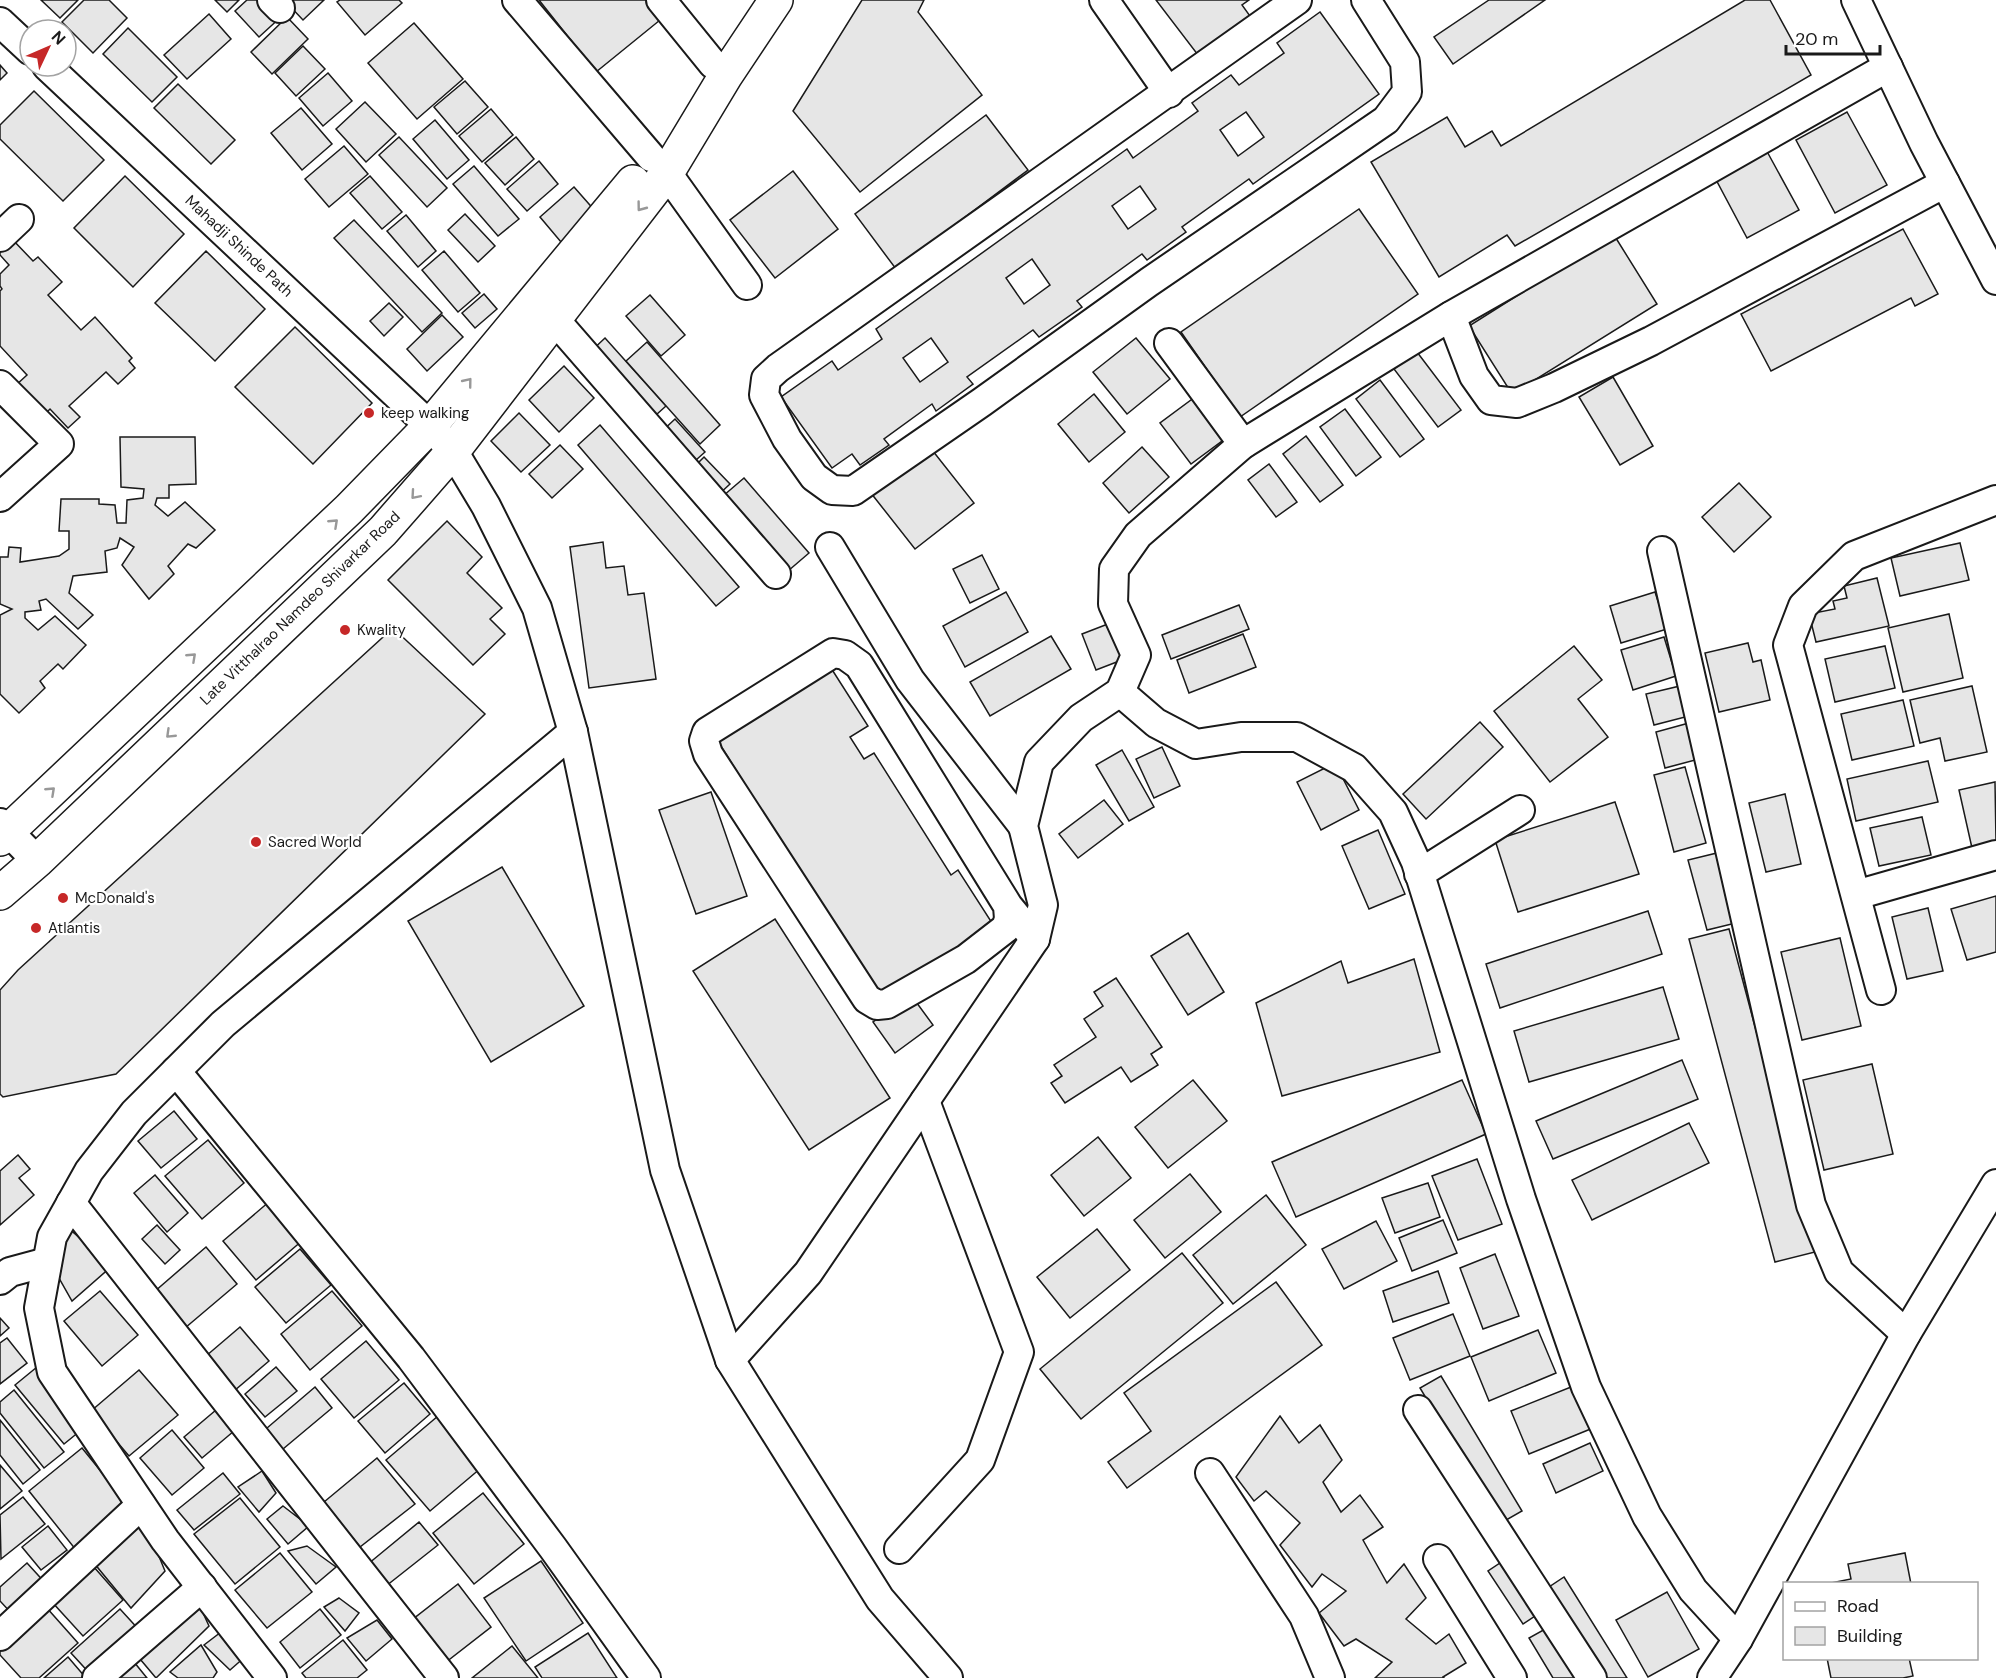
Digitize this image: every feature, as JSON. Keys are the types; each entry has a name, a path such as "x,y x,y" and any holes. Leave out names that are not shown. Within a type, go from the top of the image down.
{"main road":[{"name":"Late Vitthalrao Namdeo Shivarkar Road","path":"3,831 349,509 430,426 633,182 659,165 713,64 753,0"},
{"name":"Late Vitthalrao Namdeo Shivarkar Road","path":"0,893 37,861 383,531 453,451 555,320 659,165 726,75 776,0"}],"street":[{"path":"517,0 659,165 747,285"},
{"path":"661,0 713,64"},
{"path":"1104,0 1168,93"},
{"path":"1298,0 778,368 766,379 764,394 787,439 814,477 832,490 853,491 1149,282 1386,120 1407,92 1405,62 1366,0"},
{"path":"1856,0 1945,183 1996,280"},
{"path":"0,22 18,39"},
{"path":"1023,826 1039,762 1081,718 1119,692 1136,655 1113,604 1114,569 1138,535 1243,444 1451,316 1888,67"},
{"name":"Mahadji Shinde Path","path":"60,78 430,426 453,451 486,506 537,608 573,732 665,1170 730,1360 880,1599 948,1678"},
{"path":"1451,316 1474,376 1491,400 1517,403 1554,388 1651,341 1945,183"},
{"path":"555,320 776,574"},
{"path":"1169,343 1243,444"},
{"path":"0,385 59,444 0,497"},
{"path":"1881,990 1788,645 1803,606 1854,556 1996,501"},
{"path":"730,1360 807,1273 1035,939 1043,905 1023,826 910,680 830,547"},
{"path":"1662,551 1811,1205 1839,1272 1906,1334"},
{"path":"1008,906 1009,919 1006,928 966,959 887,1004 877,1005 867,999 708,754 704,741 707,732 833,653 845,655 859,665 1008,906 1035,939"},
{"path":"1119,692 1156,723 1196,744 1241,737 1297,737 1354,768 1394,812 1419,874 1521,1199 1586,1387 1647,1516 1693,1590 1738,1639"},
{"path":"260,1674 202,1587 165,1540 52,1372 39,1308 52,1237 89,1171 134,1113 223,1024 573,732"},
{"path":"1419,874 1520,810"},
{"path":"3,831 37,861"},
{"path":"1856,895 1996,855"},
{"path":"176,1071 411,1358 553,1548 646,1678"},
{"path":"899,1549 980,1460 1019,1353 924,1101"},
{"path":"1712,1678 1738,1639 1906,1334 1996,1184"},
{"path":"71,1203 444,1678"},
{"path":"0,1280 10,1272 47,1262"},
{"path":"1418,1410 1592,1678"},
{"path":"1210,1473 1304,1616 1330,1678"},
{"path":"0,1636 141,1505"},
{"path":"1438,1559 1512,1678"},
{"path":"97,1678 202,1587"}],"building":[{"path":"41,0 78,0 60,18"},
{"path":"84,0 109,0 127,18 93,53 78,38 78,18 66,18"},
{"path":"215,0 239,0 227,12"},
{"path":"247,0 269,0 283,15 259,37 235,11"},
{"path":"288,0 324,0 303,20 286,2"},
{"path":"340,0 399,0 402,3 365,35 337,2"},
{"path":"539,0 652,0 665,16 596,72"},
{"path":"862,0 924,0 918,12 982,95 860,192 793,111"},
{"path":"1156,0 1249,0 1242,5 1250,16 1198,55"},
{"path":"1489,0 1545,0 1453,64 1434,37"},
{"path":"1745,0 1770,0 1811,75 1515,246 1507,235 1439,277 1371,162 1447,117 1465,147 1492,131 1501,146"},
{"path":"1320,12 1379,94 1253,184 1249,179 1182,227 1186,232 1147,260 1142,254 1077,301 1082,307 1039,337 1033,330 967,377 973,384 936,411 932,404 884,439 889,445 860,465 852,454 832,468 781,397 832,361 838,370 882,339 876,329 1127,149 1133,158 1198,111 1192,103 1231,75 1239,85 1284,53 1277,43","holes":["1246,112 1264,137 1238,156 1220,130","1140,186 1156,209 1128,229 1112,206","1032,259 1050,285 1024,304 1006,278","931,338 948,362 920,382 903,358"]},
{"path":"209,14 231,39 187,79 164,55"},
{"path":"287,17 308,39 272,74 251,52"},
{"path":"414,23 463,79 417,119 368,63"},
{"path":"128,28 177,77 152,102 103,54"},
{"path":"303,46 325,69 296,96 275,73"},
{"path":"0,65 7,73 0,80"},
{"path":"328,73 352,101 323,126 299,98"},
{"path":"465,81 488,107 457,134 434,107"},
{"path":"178,84 235,140 211,164 154,108"},
{"path":"34,91 104,160 63,201 0,139 0,125"},
{"path":"365,102 396,134 366,162 336,129"},
{"path":"301,108 332,144 302,170 271,133"},
{"path":"491,109 513,135 482,162 459,136"},
{"path":"1847,112 1887,185 1835,213 1796,140"},
{"path":"986,115 1028,170 896,269 855,214"},
{"path":"435,120 469,160 447,179 413,139"},
{"path":"399,137 447,188 427,207 379,155"},
{"path":"516,137 534,159 505,185 485,163"},
{"path":"344,146 368,174 329,207 305,179"},
{"path":"1764,146 1799,210 1747,238 1713,174"},
{"path":"539,161 558,184 527,211 507,189"},
{"path":"474,166 519,219 498,236 453,184"},
{"path":"793,171 838,229 775,278 730,220"},
{"path":"125,176 184,234 133,287 74,228"},
{"path":"370,176 402,212 382,229 350,193"},
{"path":"574,187 596,212 561,242 540,217"},
{"path":"1359,209 1418,294 1240,417 1181,332"},
{"path":"465,214 495,246 478,262 448,230"},
{"path":"406,215 436,251 418,267 387,231"},
{"path":"354,220 442,313 422,332 334,238"},
{"path":"1903,229 1938,294 1915,306 1911,298 1771,371 1741,314"},
{"path":"1614,235 1657,304 1512,394 1469,326"},
{"path":"12,239 33,261 38,257 62,282 48,295 81,330 95,317 132,358 129,361 135,368 118,384 106,372 69,406 80,417 68,428 50,409 43,416 15,386 27,375 0,346 0,291 2,289 0,274 9,265 0,255 0,250"},
{"path":"206,251 265,309 215,361 155,303"},
{"path":"444,251 480,293 458,312 422,270"},
{"path":"484,294 497,309 475,328 462,313"},
{"path":"650,295 685,335 661,356 626,316"},
{"path":"389,303 403,317 384,336 370,321"},
{"path":"442,315 463,337 427,371 407,349"},
{"path":"295,327 372,403 313,464 235,387"},
{"path":"605,338 666,406 647,423 587,355"},
{"path":"1136,338 1170,379 1127,414 1093,372"},
{"path":"647,342 720,425 700,444 626,361"},
{"path":"1417,352 1461,410 1438,427 1394,369"},
{"path":"564,366 594,398 559,432 529,400"},
{"path":"1613,377 1653,446 1620,465 1579,397"},
{"path":"1380,380 1424,439 1400,457 1356,399"},
{"path":"1094,394 1125,432 1089,462 1058,424"},
{"path":"1195,397 1226,438 1191,464 1160,423"},
{"path":"1345,409 1381,457 1356,476 1320,427"},
{"path":"519,413 550,445 521,472 491,441"},
{"path":"675,419 705,452 687,468 658,435"},
{"path":"600,425 739,587 716,606 578,445"},
{"path":"1306,436 1343,485 1320,502 1283,454"},
{"path":"120,437 195,437 196,484 169,485 169,498 157,498 155,505 168,516 185,502 215,530 196,548 188,544 168,566 174,574 149,599 122,565 134,547 120,538 117,548 105,551 107,572 73,576 69,593 93,615 78,629 46,599 39,601 41,610 25,612 25,618 38,630 55,616 86,645 63,669 58,664 40,681 45,688 19,713 0,694 0,615 12,609 0,604 0,557 8,557 9,547 21,548 20,562 59,556 69,549 69,531 59,531 61,499 99,499 99,504 115,505 117,523 126,523 127,500 143,498 144,489 121,487"},
{"path":"925,441 974,503 915,549 867,488"},
{"path":"560,445 583,469 552,498 529,474"},
{"path":"1142,447 1169,477 1129,513 1103,483"},
{"path":"704,457 730,484 716,497 691,470"},
{"path":"1269,464 1297,502 1276,517 1248,480"},
{"path":"744,478 809,553 788,571 723,496"},
{"path":"1739,483 1771,517 1734,552 1702,517"},
{"path":"447,521 482,557 467,573 502,608 490,619 505,634 473,665 388,580"},
{"path":"603,542 606,568 624,566 628,595 644,593 656,679 589,688 570,547"},
{"path":"1960,543 1969,580 1900,596 1891,558"},
{"path":"982,555 999,589 970,603 953,569"},
{"path":"1877,578 1889,626 1816,642 1809,614 1835,609 1833,601 1847,598 1844,586"},
{"path":"1006,592 1028,632 965,667 943,626"},
{"path":"1655,592 1667,629 1621,643 1610,606"},
{"path":"1239,605 1249,629 1171,659 1162,635"},
{"path":"1949,614 1963,678 1903,692 1888,628"},
{"path":"1113,622 1127,658 1096,670 1082,634"},
{"name":"Sacred World","path":"393,628 485,714 116,1074 3,1097 0,1094 0,990 18,970"},
{"path":"1243,634 1256,667 1189,693 1177,660"},
{"path":"1051,636 1071,669 990,716 970,682"},
{"path":"1664,637 1676,676 1633,690 1621,650"},
{"path":"1748,643 1753,662 1761,660 1770,700 1719,712 1705,653"},
{"path":"1574,646 1602,680 1578,699 1608,737 1550,782 1494,711"},
{"path":"1885,646 1895,688 1835,702 1825,659"},
{"path":"831,668 868,726 850,737 864,759 874,753 951,875 958,870 994,926 880,998 717,740"},
{"path":"1680,686 1689,716 1654,725 1646,694"},
{"path":"1972,686 1987,752 1945,761 1940,738 1920,743 1910,700"},
{"path":"1903,700 1914,746 1852,760 1841,714"},
{"path":"1480,722 1503,747 1426,819 1403,794"},
{"path":"1689,723 1699,759 1665,768 1656,732"},
{"path":"1162,747 1180,786 1154,798 1136,759"},
{"path":"1122,750 1154,807 1129,821 1096,765"},
{"path":"1928,761 1938,802 1856,821 1847,779"},
{"path":"1335,763 1359,810 1321,830 1297,782"},
{"path":"1685,767 1706,843 1674,852 1654,775"},
{"path":"1995,782 1996,842 1972,848 1959,790"},
{"path":"711,792 747,896 696,914 659,810"},
{"path":"1785,794 1801,864 1766,872 1749,803"},
{"path":"1104,800 1123,824 1078,858 1059,834"},
{"path":"1615,802 1639,874 1518,912 1495,840"},
{"path":"1922,817 1931,855 1879,866 1870,828"},
{"path":"1378,830 1405,894 1369,909 1342,846"},
{"path":"1721,852 1740,922 1707,930 1688,860"},
{"path":"502,867 584,1006 491,1062 408,921"},
{"path":"1996,896 1996,952 1967,960 1951,909"},
{"path":"1928,908 1943,971 1907,979 1892,917"},
{"path":"1648,911 1662,954 1500,1008 1486,964"},
{"path":"775,919 890,1098 809,1150 693,971"},
{"path":"1729,929 1815,1252 1775,1262 1689,939"},
{"path":"1188,933 1224,992 1188,1015 1151,956"},
{"path":"1840,938 1861,1026 1802,1040 1781,952"},
{"path":"1414,959 1440,1052 1282,1096 1256,1003 1341,961 1348,983"},
{"path":"1116,978 1162,1047 1151,1054 1158,1065 1131,1082 1121,1067 1065,1103 1051,1083 1062,1076 1054,1065 1096,1037 1084,1019 1103,1006 1094,992"},
{"path":"1663,987 1679,1039 1529,1082 1514,1031"},
{"path":"911,995 933,1025 895,1053 873,1022"},
{"path":"1682,1060 1698,1099 1553,1159 1536,1121"},
{"path":"1872,1064 1893,1154 1824,1170 1803,1080"},
{"path":"1193,1080 1227,1121 1168,1168 1135,1127"},
{"path":"1462,1080 1486,1134 1296,1217 1272,1162"},
{"path":"174,1111 197,1139 161,1168 138,1141"},
{"path":"1689,1123 1709,1163 1592,1220 1572,1180"},
{"path":"1098,1137 1131,1178 1084,1216 1051,1175"},
{"path":"208,1140 244,1183 202,1219 165,1176"},
{"path":"18,1155 30,1169 19,1178 34,1195 0,1225 0,1171"},
{"path":"1477,1159 1502,1224 1458,1240 1432,1176"},
{"path":"1190,1174 1221,1212 1165,1258 1134,1220"},
{"path":"155,1175 188,1213 167,1232 134,1193"},
{"path":"1428,1183 1440,1217 1395,1233 1382,1198"},
{"path":"1266,1195 1306,1245 1233,1304 1193,1255"},
{"path":"270,1201 303,1240 256,1280 223,1241"},
{"path":"1443,1220 1457,1253 1412,1271 1399,1238"},
{"path":"1376,1221 1397,1261 1344,1289 1322,1249"},
{"path":"157,1225 180,1250 165,1264 142,1239"},
{"path":"67,1227 112,1266 72,1301 51,1264"},
{"path":"1097,1229 1130,1270 1070,1318 1037,1277"},
{"path":"206,1247 237,1284 185,1328 154,1292"},
{"path":"300,1249 331,1285 286,1323 255,1287"},
{"path":"1182,1253 1223,1303 1081,1419 1040,1369"},
{"path":"1495,1254 1519,1316 1483,1329 1460,1268"},
{"path":"1438,1271 1449,1303 1393,1322 1383,1291"},
{"path":"1276,1282 1322,1345 1127,1488 1108,1462 1151,1431 1124,1393"},
{"path":"100,1291 138,1335 102,1366 64,1321"},
{"path":"332,1291 362,1326 310,1370 281,1334"},
{"path":"1453,1314 1470,1356 1410,1380 1393,1338"},
{"path":"0,1318 9,1328 0,1336"},
{"path":"240,1327 269,1361 234,1391 206,1356"},
{"path":"1538,1330 1556,1373 1489,1401 1471,1357"},
{"path":"7,1338 27,1363 0,1384 0,1343"},
{"path":"366,1341 399,1380 354,1418 321,1379"},
{"path":"37,1367 85,1427 64,1444 15,1385"},
{"path":"276,1367 297,1391 265,1417 245,1394"},
{"path":"139,1370 178,1415 129,1456 91,1411"},
{"path":"1441,1376 1522,1511 1501,1523 1420,1388"},
{"path":"404,1383 430,1414 385,1453 358,1421"},
{"path":"1576,1385 1593,1428 1529,1454 1511,1411"},
{"path":"315,1387 332,1408 277,1454 260,1434"},
{"path":"14,1390 64,1452 44,1468 0,1413 0,1402"},
{"path":"216,1410 234,1431 202,1458 184,1437"},
{"path":"438,1416 481,1468 430,1511 386,1460"},
{"path":"1280,1416 1299,1443 1320,1425 1342,1460 1323,1482 1341,1512 1360,1495 1383,1527 1363,1540 1387,1583 1404,1564 1426,1598 1406,1619 1436,1644 1449,1634 1466,1663 1444,1678 1375,1678 1392,1662 1356,1639 1344,1646 1319,1613 1346,1591 1322,1574 1312,1587 1280,1545 1300,1523 1266,1491 1254,1501 1236,1477"},
{"path":"0,1420 40,1470 23,1484 0,1455"},
{"path":"172,1430 204,1468 172,1495 140,1458"},
{"path":"1590,1443 1603,1471 1556,1493 1543,1464"},
{"path":"82,1448 129,1506 76,1550 29,1491"},
{"path":"377,1458 415,1504 360,1547 324,1502"},
{"path":"0,1465 22,1491 0,1509"},
{"path":"262,1471 276,1493 259,1512 238,1487"},
{"path":"223,1473 240,1494 194,1530 177,1510"},
{"path":"483,1493 524,1544 474,1584 433,1533"},
{"path":"23,1497 45,1524 1,1559 0,1515"},
{"path":"240,1498 280,1547 235,1584 194,1534"},
{"path":"283,1506 309,1526 288,1544 267,1519"},
{"path":"142,1515 165,1571 131,1608 89,1557"},
{"path":"419,1522 438,1545 386,1586 368,1564"},
{"path":"48,1526 67,1550 41,1570 22,1547"},
{"path":"307,1546 336,1567 316,1584 288,1551"},
{"path":"280,1553 312,1592 267,1628 235,1590"},
{"path":"1905,1553 1911,1582 1836,1582 1851,1579 1848,1564"},
{"path":"541,1561 583,1623 526,1661 484,1598"},
{"path":"1503,1561 1538,1614 1523,1624 1488,1571"},
{"path":"27,1563 48,1586 14,1616 0,1601 0,1587"},
{"path":"93,1566 123,1600 83,1636 52,1602"},
{"path":"1564,1577 1627,1678 1597,1678 1543,1591"},
{"path":"458,1584 491,1627 441,1666 408,1623"},
{"path":"1667,1592 1699,1649 1648,1677 1616,1620"},
{"path":"339,1598 359,1613 345,1631 324,1607"},
{"path":"198,1602 209,1626 156,1678 135,1653"},
{"path":"46,1607 78,1643 39,1678 21,1678 0,1655 0,1648"},
{"path":"120,1609 141,1632 93,1677 71,1653"},
{"path":"320,1609 341,1635 300,1668 280,1642"},
{"path":"377,1620 392,1639 366,1661 347,1638"},
{"path":"1547,1628 1578,1678 1553,1678 1529,1638"},
{"path":"225,1629 246,1656 230,1670 204,1645"},
{"path":"588,1633 617,1678 542,1678 535,1667"},
{"path":"343,1640 367,1670 357,1678 306,1678 302,1673"},
{"path":"201,1645 217,1672 213,1678 178,1678 170,1672"},
{"path":"512,1646 538,1678 472,1678"},
{"path":"68,1657 86,1678 44,1678"},
{"path":"1827,1660 1909,1660 1913,1676 1903,1678 1831,1678"},
{"path":"134,1662 147,1678 114,1678"}],"place":[{"name":"keep walking","path":"369,413"},
{"name":"Kwality","path":"345,630"},
{"name":"Sacred World","path":"256,842"},
{"name":"McDonald's","path":"63,898"},
{"name":"Atlantis","path":"36,928"}]}
